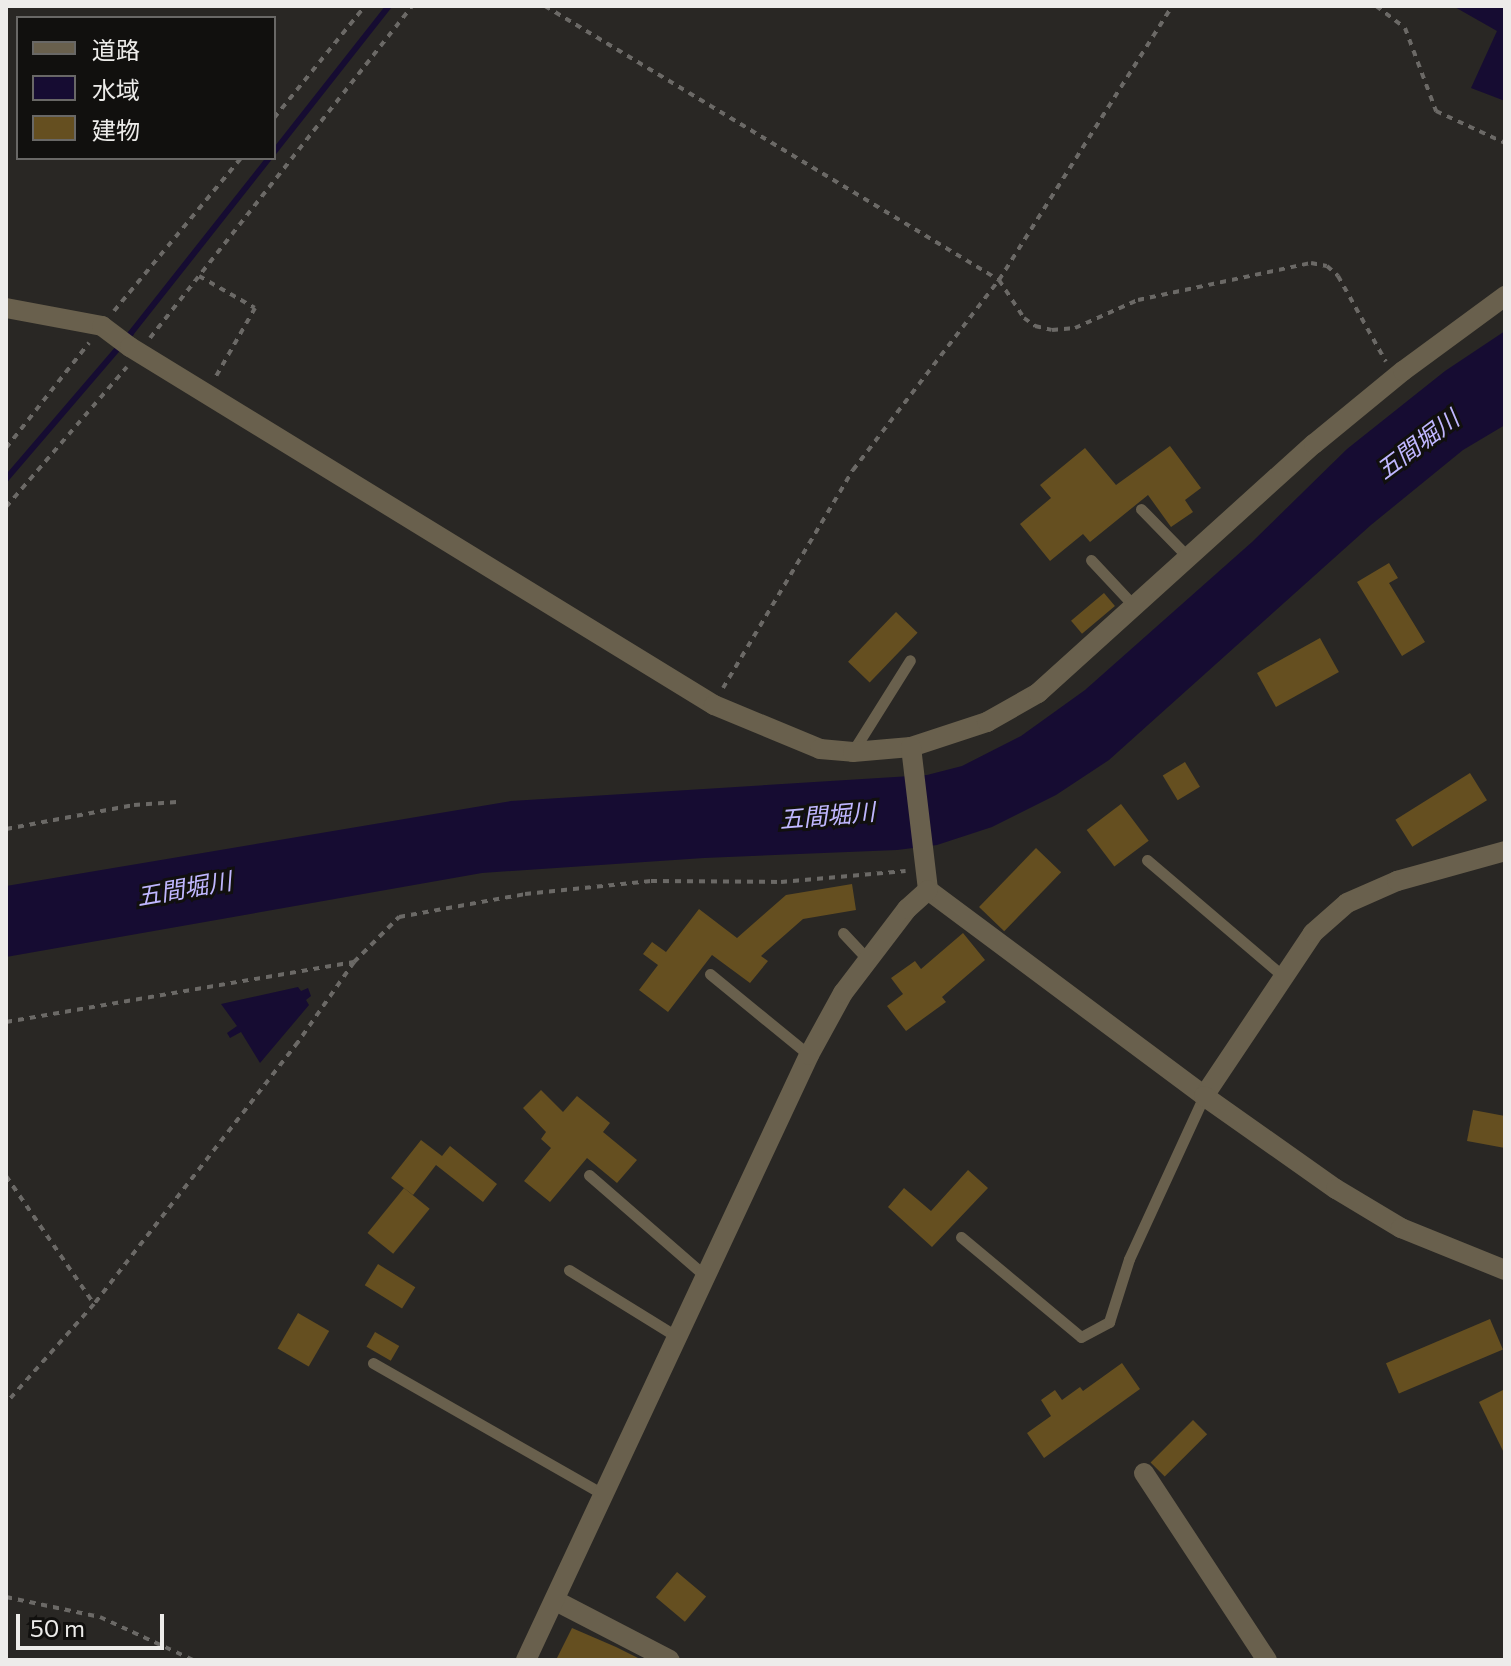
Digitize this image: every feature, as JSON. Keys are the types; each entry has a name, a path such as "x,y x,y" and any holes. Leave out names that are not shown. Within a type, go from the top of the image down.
{"street":[{"path":"6,308 107,330 714,705 820,749 853,752 911,747 987,722 1038,693 1314,444 1395,377 1505,296"},
{"path":"526,1660 809,1055 843,993 907,909 926,871 911,747"},
{"path":"1204,1096 1313,933 1347,903 1397,881 1505,851"},
{"path":"926,871 1204,1096 1336,1189 1401,1228 1505,1270"},
{"path":"1144,1473 1267,1660"},
{"path":"556,1601 670,1660"}],"lane":[{"path":"1141,509 1189,558"},
{"path":"1091,560 1135,607"},
{"path":"853,752 910,660"},
{"path":"1147,860 1283,976"},
{"path":"843,933 868,960"},
{"path":"710,974 809,1055"},
{"path":"961,1237 1081,1337 1109,1322 1129,1259 1204,1096"},
{"path":"589,1175 705,1276"},
{"path":"569,1270 676,1336"},
{"path":"373,1363 604,1495"}],"path":[{"path":"276,116 365,6"},
{"path":"6,507 134,349 199,276 412,6"},
{"path":"545,6 999,280 1024,318 1035,326 1052,330 1075,328 1138,300 1311,263 1327,266 1338,276 1395,377"},
{"path":"714,705 853,470 999,280 1172,6"},
{"path":"1376,6 1405,28 1436,111 1505,143"},
{"path":"6,448 107,330 239,160"},
{"path":"199,276 255,308 205,393"},
{"path":"6,829 134,805 177,802"},
{"path":"6,1403 94,1304 298,1042 354,962 399,917 525,894 651,881 781,882 926,871"},
{"path":"6,1022 354,962"},
{"path":"6,1176 94,1304"},
{"path":"6,1597 100,1617 193,1660"}],"water":[{"path":"1453,6 1505,6 1505,101 1471,88 1497,31"},
{"name":"五間堀川","path":"1505,331 1505,425 1463,450 1371,525 1109,760 1056,795 992,827 937,845 897,850 704,858 482,873 6,957 6,886 511,801 927,775 962,766 1021,736 1085,690 1252,542 1347,449 1445,371"},
{"path":"298,987 301,991 308,988 311,996 306,1000 309,1005 260,1063 241,1032 230,1038 227,1033 237,1026 221,1004"}],"building":[{"path":"1170,446 1201,488 1185,500 1193,512 1171,527 1148,495 1090,542 1083,534 1050,561 1020,524 1051,498 1040,485 1085,448 1116,485"},
{"path":"1389,563 1398,578 1389,583 1425,642 1402,656 1357,582"},
{"path":"1104,593 1115,606 1082,634 1071,621"},
{"path":"896,612 918,633 870,682 848,662"},
{"path":"1320,638 1339,672 1276,707 1257,673"},
{"path":"1185,762 1200,787 1178,800 1163,775"},
{"path":"1470,773 1487,800 1412,847 1395,820"},
{"path":"1121,804 1149,841 1114,867 1087,830"},
{"path":"1036,848 1061,872 1004,931 979,907"},
{"path":"852,884 856,910 803,919 761,956 768,961 750,983 712,955 668,1012 639,990 658,965 643,954 652,942 666,952 699,909 737,938 786,895"},
{"path":"963,933 985,960 942,997 946,1002 906,1031 887,1006 903,994 891,978 915,961 921,969"},
{"path":"541,1090 563,1112 577,1096 610,1123 603,1132 637,1160 617,1183 587,1158 550,1202 524,1181 551,1148 541,1139 546,1132 523,1108"},
{"path":"1473,1110 1505,1116 1505,1148 1467,1141"},
{"path":"421,1140 442,1156 450,1146 497,1184 483,1202 436,1165 413,1195 391,1178"},
{"path":"968,1170 988,1188 932,1247 888,1207 904,1188 931,1211"},
{"path":"404,1188 430,1209 393,1254 367,1233"},
{"path":"378,1264 415,1287 402,1309 365,1285"},
{"path":"298,1313 329,1331 309,1367 278,1349"},
{"path":"1490,1319 1503,1349 1399,1394 1386,1363"},
{"path":"375,1332 399,1346 391,1361 367,1347"},
{"path":"1122,1363 1140,1389 1044,1458 1027,1433 1051,1416 1041,1400 1055,1390 1062,1400 1080,1387 1083,1391"},
{"path":"1505,1389 1505,1455 1479,1402"},
{"path":"1193,1420 1207,1434 1165,1477 1151,1462"},
{"path":"677,1572 706,1596 685,1622 656,1597"},
{"path":"572,1628 616,1647 642,1660 556,1660"}],"waterway":[{"path":"276,149 389,6"},
{"path":"6,479 131,333 267,160"}]}
